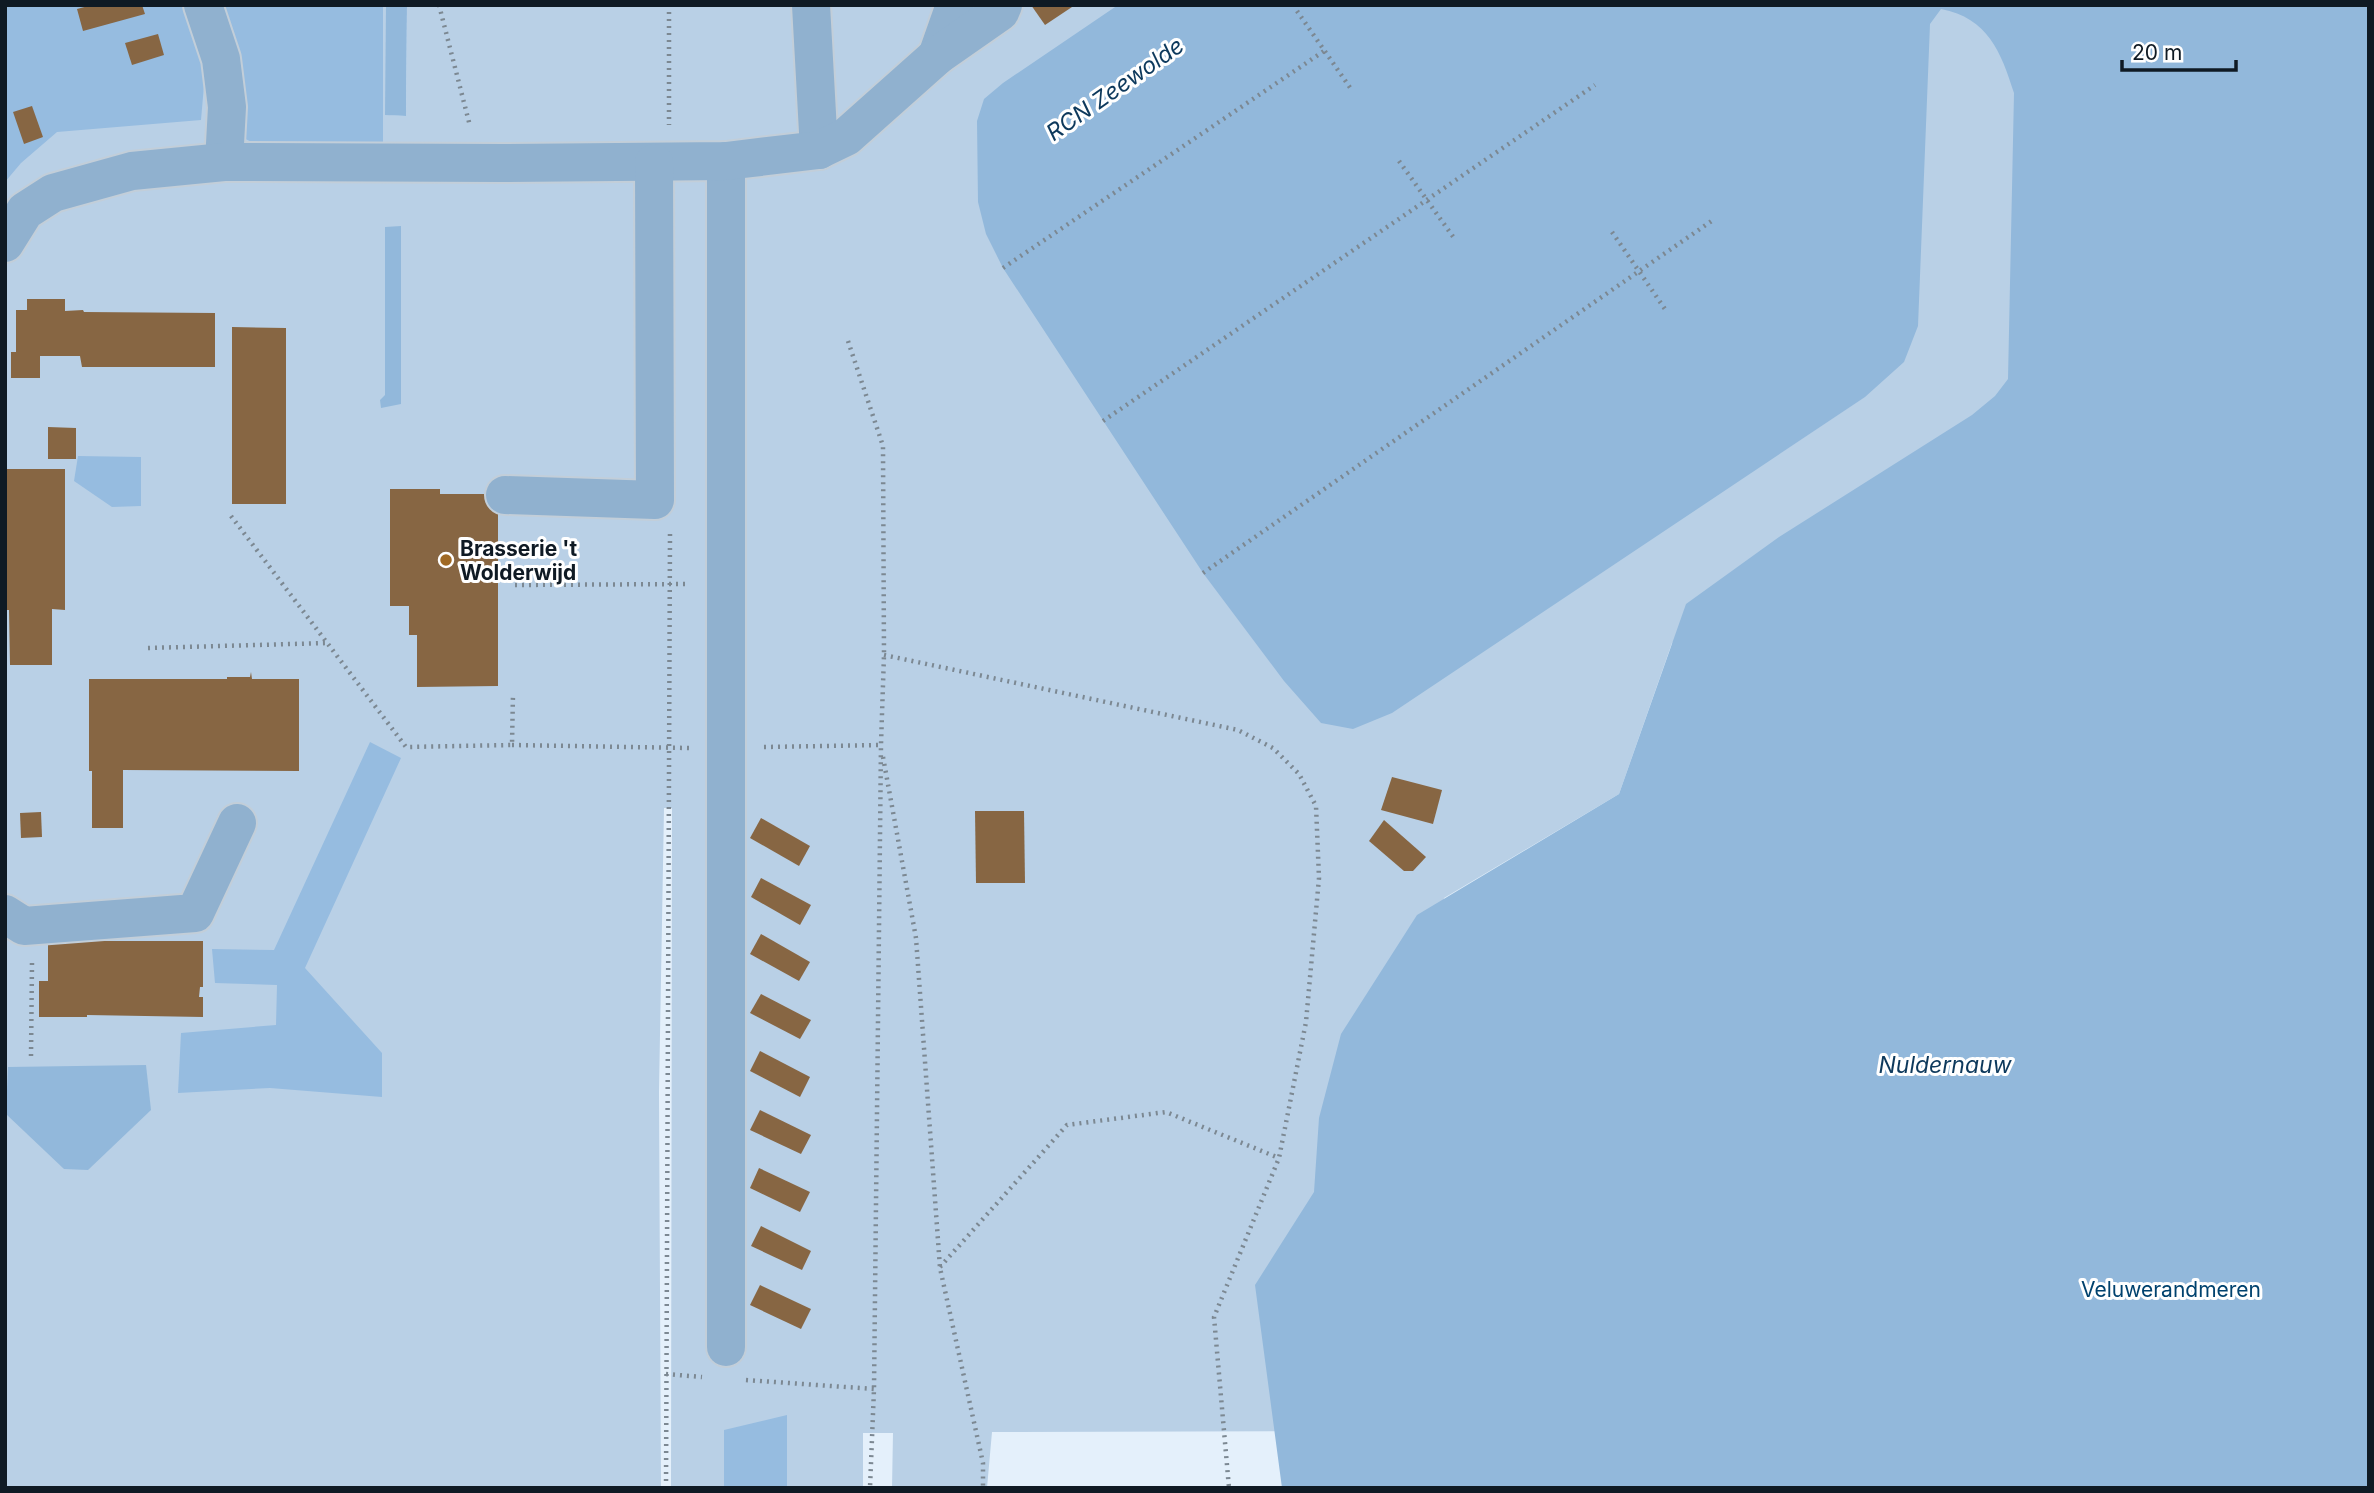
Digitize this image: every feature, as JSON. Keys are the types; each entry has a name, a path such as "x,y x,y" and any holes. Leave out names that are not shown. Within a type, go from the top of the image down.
{"street":[{"path":"203,5 221,59 227,107 223,162"},
{"path":"811,5 819,150"},
{"path":"937,56 955,5"},
{"path":"5,243 25,211 52,193 132,171 223,162 661,163 726,161 819,150 846,136 937,56 1000,12 1003,5"},
{"path":"723,1368 726,161"},
{"path":"505,495 655,500 661,163"},
{"path":"5,914 24,926 194,913 237,823"}],"path":[{"path":"439,5 480,163"},
{"path":"661,163 669,5"},
{"path":"1297,11 1351,89"},
{"path":"1003,268 1324,51"},
{"path":"1103,421 1595,85"},
{"path":"1399,161 1454,238"},
{"path":"1203,573 1713,220"},
{"path":"1612,232 1667,312"},
{"path":"848,341 883,446 884,655 874,1389 870,1488"},
{"path":"231,516 406,747 512,745 724,748 881,744"},
{"path":"515,585 682,584"},
{"path":"148,648 328,643"},
{"path":"884,655 1238,730 1272,748 1299,774 1316,806 1319,878 1306,1022 1279,1158 1214,1317 1229,1488"},
{"path":"512,745 513,694"},
{"path":"881,744 916,938 940,1268 983,1463 983,1488"},
{"path":"666,1488 669,748"},
{"path":"31,1056 32,960"},
{"path":"940,1268 1067,1125 1166,1112 1279,1158"},
{"path":"666,1374 723,1368 874,1389"}],"shaded area":[{"name":"RCN Zeewolde","path":"5,5 389,5 389,115 406,116 407,5 2020,5 2020,400 1672,643 1619,794 1444,898 1335,1431 992,1432 987,1488 892,1488 893,1433 863,1433 863,1488 787,1488 787,1433 724,1433 724,1488 671,1488 672,808 664,808 659,1092 661,1488 5,1488"},
{"path":"5,5 187,5 206,62 201,120 57,132 21,163 5,182"},
{"path":"222,5 383,5 383,147 261,147 240,136"},
{"path":"78,456 141,457 141,506 112,507 74,481"},
{"path":"370,742 401,758 305,968 382,1053 382,1097 270,1088 178,1093 181,1033 276,1025 277,985 215,983 212,949 274,950"},
{"path":"787,1415 787,1488 724,1488 724,1430"}],"water":[{"path":"386,5 407,5 406,116 385,115"},
{"name":"Nuldernauw","path":"1118,5 2369,5 2369,1488 1282,1488 1255,1285 1314,1192 1319,1118 1341,1034 1417,915 1619,794 1686,604 1779,537 1972,415 1995,396 2008,379 2014,93 2004,64 1990,39 1970,20 1941,9 1930,24 1918,326 1904,362 1865,397 1392,713 1353,729 1321,723 1284,681 1203,573 1003,268 986,234 978,202 977,121 984,99 1003,83"},
{"path":"401,226 401,404 381,408 380,400 385,395 385,227"},
{"path":"146,1065 151,1110 88,1170 64,1169 6,1114 8,1067"}],"building":[{"path":"92,5 142,5 145,14 83,31 77,9"},
{"path":"1031,5 1075,5 1045,25"},
{"path":"158,34 164,55 132,65 125,43"},
{"path":"32,106 43,137 24,144 13,112"},
{"path":"27,299 65,299 65,311 215,313 215,367 82,367 80,356 40,356 40,378 11,378 11,352 16,352 16,310 27,310"},
{"path":"232,327 286,328 286,504 232,504"},
{"path":"48,427 76,428 76,459 48,459"},
{"path":"5,469 65,469 65,610 52,609 52,665 10,665 9,610 5,610"},
{"path":"390,489 440,489 440,494 498,494 498,686 417,687 417,635 409,635 409,606 390,606"},
{"path":"251,672 252,679 299,679 299,771 123,770 123,828 92,828 89,679 227,679 250,677"},
{"path":"1392,777 1442,790 1433,824 1381,810"},
{"path":"975,811 1024,811 1025,883 976,883"},
{"path":"41,812 42,837 21,838 20,813"},
{"path":"761,818 810,846 799,866 750,838"},
{"path":"1384,820 1426,857 1413,871 1404,871 1369,841"},
{"path":"761,878 811,905 800,925 751,897"},
{"path":"761,934 810,962 799,981 750,954"},
{"path":"48,941 203,941 203,987 200,987 199,997 203,997 203,1017 39,1017 39,981 48,981"},
{"path":"761,994 811,1020 800,1039 750,1013"},
{"path":"760,1051 810,1077 800,1097 750,1071"},
{"path":"760,1110 811,1135 801,1154 750,1130"},
{"path":"759,1168 810,1192 800,1212 750,1188"},
{"path":"761,1226 811,1251 802,1270 751,1246"},
{"path":"760,1285 811,1309 801,1329 750,1305"}],"place":[{"name":"Brasserie 't Wolderwijd","path":"446,560"}],"park label":[{"name":"Veluwerandmeren","path":"2171,1289"}]}
